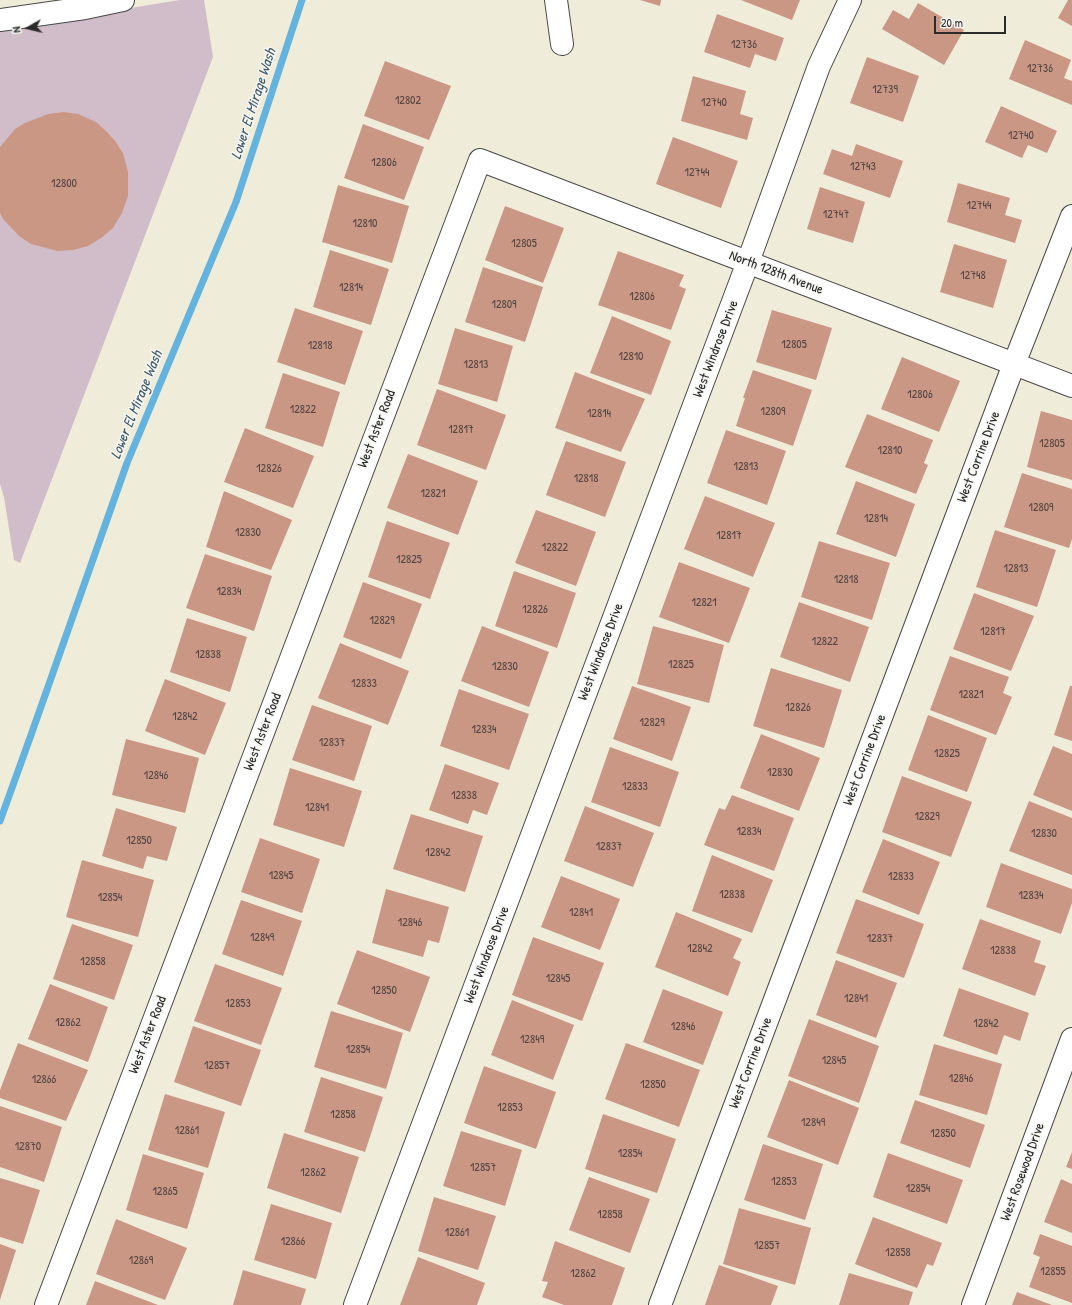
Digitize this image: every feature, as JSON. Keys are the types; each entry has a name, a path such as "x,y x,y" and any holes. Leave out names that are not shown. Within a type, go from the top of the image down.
{"street":[{"path":"0,20 85,8 123,0"},
{"path":"556,0 562,44"},
{"name":"West Windrose Drive","path":"355,1305 748,262 819,66 850,0"},
{"name":"North 128th Avenue","path":"480,160 1072,386"},
{"name":"West Aster Road","path":"46,1305 480,160"},
{"name":"West Corrine Drive","path":"660,1305 1014,364 1072,216"},
{"name":"West Rosewood Drive","path":"973,1305 1072,1039"}],"shaded area":[{"path":"180,0 204,0 213,57 20,563 14,560 4,497 0,484 0,29"}],"building":[{"path":"640,0 661,0 660,6"},
{"path":"741,0 800,0 792,20"},
{"path":"1068,0 1072,0 1072,26 1058,18"},
{"path":"918,3 964,30 944,65 882,29 893,10 909,19"},
{"path":"717,14 784,38 776,61 755,54 750,68 704,52"},
{"path":"1025,40 1071,60 1064,78 1072,81 1072,105 1009,79"},
{"path":"867,57 919,76 903,122 850,103"},
{"path":"385,61 451,86 429,140 364,116"},
{"path":"693,76 746,91 740,114 753,118 747,140 681,121"},
{"path":"1001,106 1057,131 1047,153 1028,145 1022,158 985,142"},
{"path":"64,112 78,114 96,122 115,141 123,153 128,172 128,196 122,213 113,228 101,238 88,246 73,250 57,251 31,244 19,236 3,219 0,213 0,147 15,129 25,123 48,114"},
{"path":"363,124 424,147 404,200 344,178"},
{"path":"673,137 738,161 721,208 656,184"},
{"path":"856,144 903,161 890,198 823,174 832,149 852,156"},
{"path":"958,183 1010,198 1005,215 1022,220 1015,243 947,222"},
{"path":"338,185 409,206 392,263 322,242"},
{"path":"820,187 865,202 853,243 807,229"},
{"path":"505,206 564,228 543,283 485,260"},
{"path":"954,244 1007,260 993,308 940,292"},
{"path":"330,250 389,269 371,325 313,307"},
{"path":"618,251 684,275 679,286 686,289 671,330 598,305"},
{"path":"483,267 543,287 525,342 465,322"},
{"path":"295,308 363,331 345,385 277,362"},
{"path":"772,310 832,328 816,380 756,362"},
{"path":"612,316 671,341 651,395 590,373"},
{"path":"455,328 513,346 497,402 438,384"},
{"path":"902,357 960,381 939,432 881,409"},
{"path":"753,370 812,390 793,446 736,426 745,398 743,398"},
{"path":"575,372 645,399 621,452 555,428"},
{"path":"283,373 340,392 323,447 265,428"},
{"path":"437,389 506,415 486,470 417,445"},
{"path":"1041,411 1072,420 1072,480 1027,467"},
{"path":"867,414 933,440 924,463 928,465 916,494 845,467"},
{"path":"245,428 314,456 293,508 224,482"},
{"path":"726,430 786,451 767,505 707,483"},
{"path":"566,441 626,462 605,517 546,495"},
{"path":"408,454 478,481 458,535 387,508"},
{"path":"1022,473 1072,489 1072,539 1069,548 1004,527"},
{"path":"856,481 915,504 896,557 836,534"},
{"path":"224,491 292,520 271,570 206,547"},
{"path":"705,496 775,523 753,577 684,549"},
{"path":"536,510 596,532 576,586 515,563"},
{"path":"387,521 450,543 430,599 368,577"},
{"path":"995,530 1056,550 1037,607 976,587"},
{"path":"819,541 890,563 872,620 801,597"},
{"path":"205,554 272,576 254,631 186,608"},
{"path":"679,562 750,588 729,643 659,617"},
{"path":"514,571 576,593 557,648 495,626"},
{"path":"363,582 422,604 401,659 343,637"},
{"path":"974,593 1034,616 1011,671 953,649"},
{"path":"799,602 869,627 850,682 780,657"},
{"path":"187,618 247,637 230,692 170,672"},
{"path":"482,626 549,652 529,707 461,681"},
{"path":"653,626 724,645 709,703 637,684"},
{"path":"340,643 409,671 388,725 318,698"},
{"path":"950,656 1009,677 1003,693 1012,697 996,735 930,710"},
{"path":"771,668 842,690 824,748 753,726"},
{"path":"165,679 226,703 205,755 145,731"},
{"path":"632,686 691,707 672,761 613,739"},
{"path":"1070,686 1072,686 1072,741 1054,735"},
{"path":"459,689 529,714 509,770 440,746"},
{"path":"312,705 372,726 354,781 292,760"},
{"path":"928,715 987,738 967,792 908,770"},
{"path":"761,734 820,758 799,811 740,788"},
{"path":"126,739 199,758 185,813 112,795"},
{"path":"1053,746 1072,754 1072,811 1033,795"},
{"path":"610,747 679,772 660,827 591,802"},
{"path":"445,764 499,783 487,815 473,810 468,824 429,810"},
{"path":"290,768 362,791 344,847 273,825"},
{"path":"902,776 972,802 951,857 882,832"},
{"path":"732,795 794,818 774,871 704,845 719,808 725,810"},
{"path":"1029,801 1072,818 1072,875 1009,851"},
{"path":"585,806 654,833 633,887 564,861"},
{"path":"116,808 177,827 167,861 147,856 143,869 102,856"},
{"path":"411,814 483,836 465,892 393,869"},
{"path":"260,838 320,859 302,913 241,892"},
{"path":"883,839 940,862 919,915 862,892"},
{"path":"712,855 773,880 752,933 692,911"},
{"path":"82,860 154,880 138,937 66,917"},
{"path":"1001,863 1072,889 1072,903 1061,934 986,907"},
{"path":"561,876 620,899 600,950 541,927"},
{"path":"386,889 449,907 439,943 428,940 423,957 372,943"},
{"path":"856,899 924,924 904,978 836,953"},
{"path":"241,900 302,921 283,976 222,954"},
{"path":"676,912 742,939 733,958 741,962 728,996 655,967"},
{"path":"980,919 1041,941 1034,962 1046,966 1035,996 962,969"},
{"path":"72,924 133,945 114,1000 53,979"},
{"path":"533,937 604,963 582,1021 512,995"},
{"path":"357,950 430,977 410,1032 337,1004"},
{"path":"836,960 897,983 876,1038 816,1015"},
{"path":"215,964 282,988 261,1045 194,1021"},
{"path":"50,984 108,1007 88,1062 28,1039"},
{"path":"959,988 1029,1013 1020,1041 1004,1035 997,1055 943,1036"},
{"path":"663,989 723,1012 703,1065 643,1042"},
{"path":"512,1000 574,1025 553,1080 491,1055"},
{"path":"331,1011 403,1033 386,1089 314,1067"},
{"path":"809,1019 879,1046 859,1103 788,1076"},
{"path":"193,1026 261,1050 241,1106 174,1082"},
{"path":"18,1043 88,1070 66,1121 0,1098 0,1090"},
{"path":"626,1043 700,1070 679,1127 605,1099"},
{"path":"934,1044 1002,1064 987,1115 919,1095"},
{"path":"484,1066 556,1092 536,1149 464,1123"},
{"path":"321,1077 383,1097 365,1152 304,1132"},
{"path":"789,1080 859,1108 838,1165 767,1137"},
{"path":"165,1094 225,1112 208,1168 148,1150"},
{"path":"915,1100 985,1125 970,1168 900,1143"},
{"path":"0,1106 62,1127 44,1182 0,1167"},
{"path":"603,1114 676,1139 657,1193 585,1169"},
{"path":"461,1131 522,1150 505,1206 443,1186"},
{"path":"284,1133 359,1157 341,1213 267,1188"},
{"path":"763,1144 823,1164 805,1220 744,1200"},
{"path":"1072,1152 1072,1169 1066,1167"},
{"path":"888,1153 963,1180 947,1224 873,1197"},
{"path":"143,1154 204,1173 187,1229 126,1210"},
{"path":"589,1177 650,1199 630,1253 569,1230"},
{"path":"0,1178 40,1190 23,1244 0,1237"},
{"path":"1061,1179 1072,1184 1072,1233 1044,1222"},
{"path":"434,1197 496,1216 478,1270 418,1251"},
{"path":"271,1204 332,1223 316,1279 254,1260"},
{"path":"739,1208 811,1228 795,1285 723,1264"},
{"path":"873,1217 942,1243 933,1266 927,1264 917,1288 855,1264"},
{"path":"116,1219 187,1248 165,1300 96,1274"},
{"path":"1040,1234 1072,1246 1072,1303 1029,1287 1040,1257 1033,1254"},
{"path":"555,1241 625,1268 612,1305 564,1305 542,1297 548,1282 542,1281"},
{"path":"0,1244 16,1250 0,1300"},
{"path":"418,1257 485,1283 477,1305 400,1305"},
{"path":"719,1265 778,1286 771,1305 705,1305"},
{"path":"243,1270 306,1289 301,1305 233,1305"},
{"path":"849,1273 913,1292 909,1305 839,1305"},
{"path":"95,1281 158,1305 86,1305"},
{"path":"1017,1292 1052,1305 1012,1305"}],"waterway":[{"name":"Lower El Mirage Wash","path":"0,821 127,463 236,202 302,0"}]}
